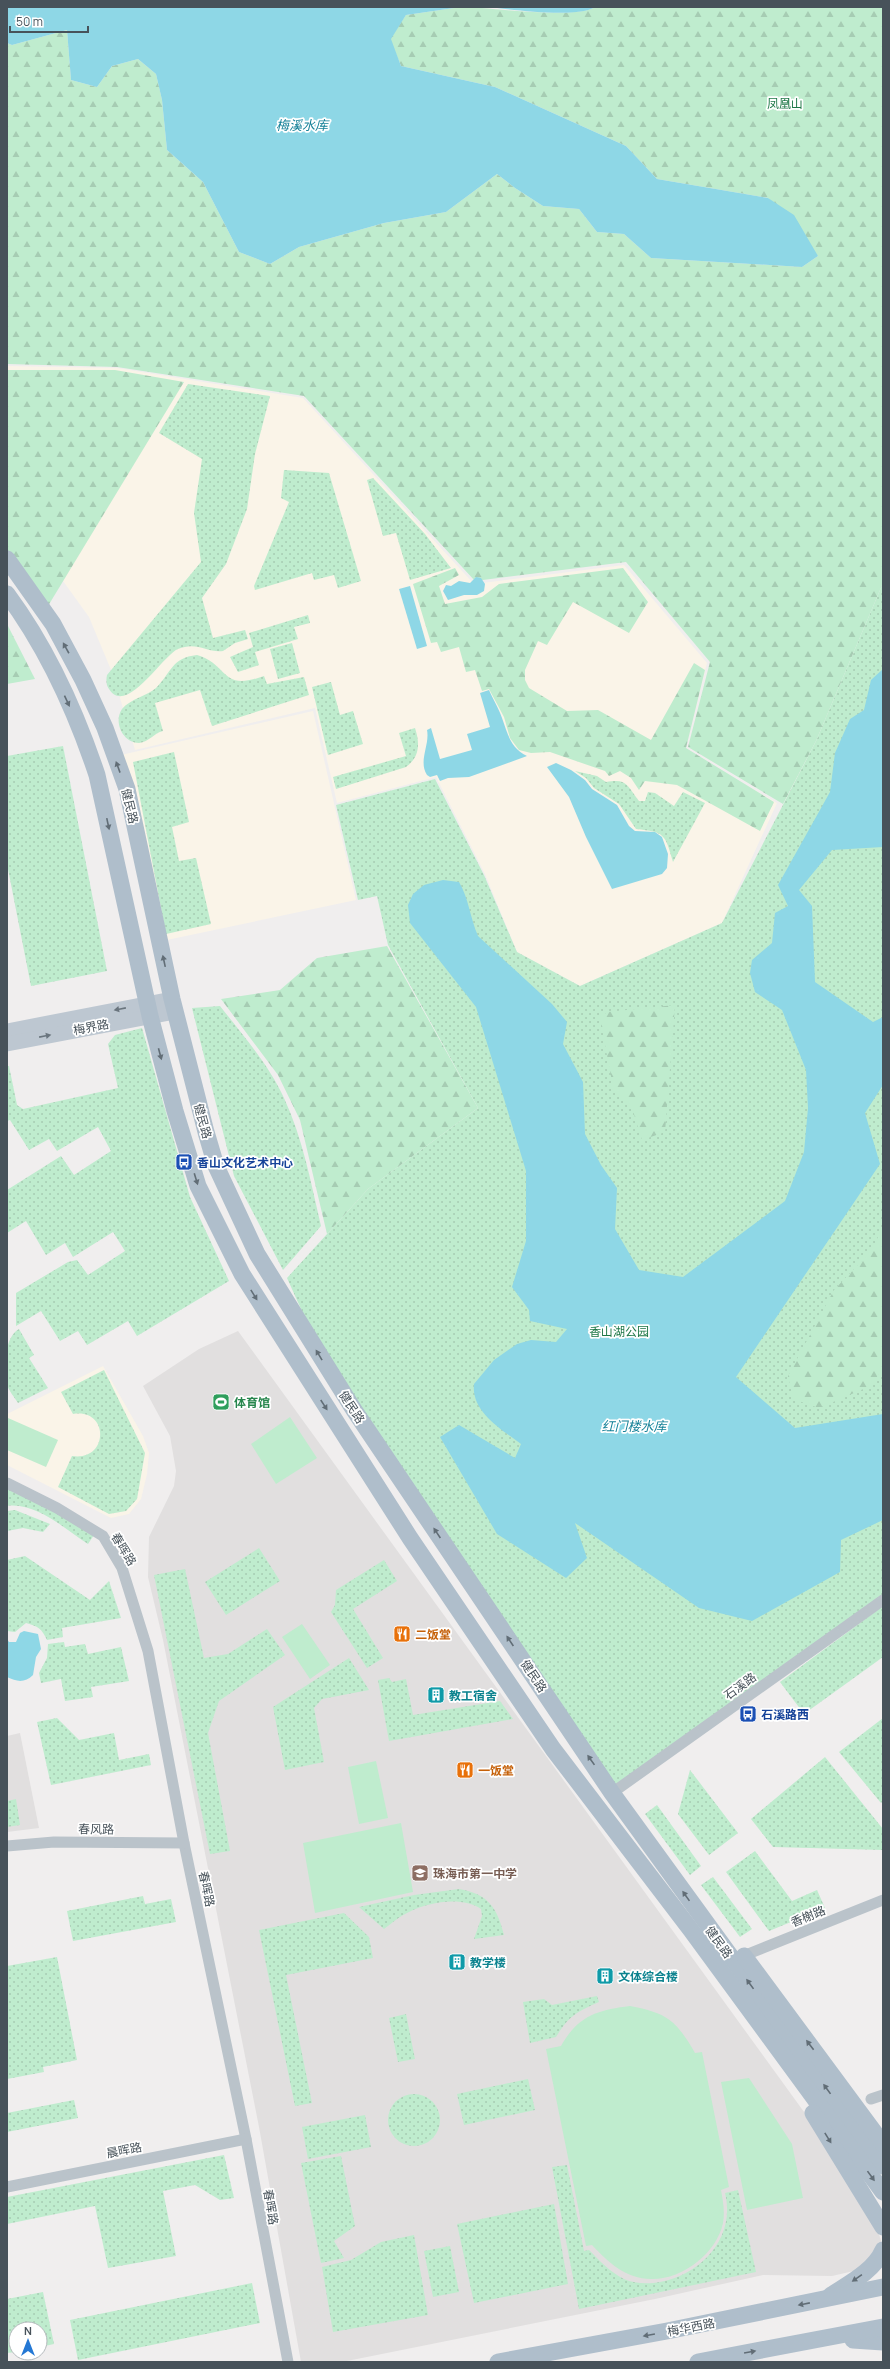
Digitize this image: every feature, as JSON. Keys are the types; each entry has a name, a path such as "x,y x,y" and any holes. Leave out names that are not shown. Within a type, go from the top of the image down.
{"main road":[{"name":"健民路","path":"7,559 53,624 83,680 105,728 127,789 173,1006 216,1166 257,1254 354,1410 612,1793 708,1928 883,2166"},
{"name":"健民路","path":"7,594 49,663 86,742 97,775 149,1010 175,1111 198,1186 242,1274 410,1538 549,1742 691,1930 883,2192"},
{"path":"7,1032 173,1006"},
{"name":"梅界路","path":"7,1044 149,1010"},
{"path":"708,1928 743,1956 883,2144"},
{"path":"691,1930 712,1965 789,2075 882,2226"},
{"path":"824,2300 868,2269 879,2259 883,2250"},
{"name":"梅华西路","path":"498,2362 824,2300 883,2287"},
{"path":"698,2362 883,2327"},
{"path":"826,2339 883,2342"}],"street":[{"name":"春晖路","path":"7,1483 57,1508 103,1536 122,1568 148,1651 184,1843 246,2139 288,2362"},
{"name":"石溪路","path":"612,1793 883,1600"},
{"name":"春风路","path":"7,1846 54,1842 184,1843"},
{"name":"香榭路","path":"743,1956 883,1900"},
{"path":"872,2098 883,2096"},
{"name":"晨晖路","path":"7,2187 246,2139"}],"shaded area":[{"path":"7,366 117,368 303,398 474,584 624,565 707,663 685,750 777,803 722,923 580,986 517,952 485,874 436,777 337,803 315,708 135,750 114,677 89,617 40,549 7,511"},
{"path":"313,711 356,900 162,941 121,755"},
{"name":"珠海市第一中学","path":"238,1331 870,2203 881,2241 879,2249 858,2270 832,2276 763,2275 655,2299 342,2362 301,2362 259,2127 163,1640 148,1577 149,1537 174,1486 176,1471 170,1436 143,1386 199,1349"},
{"path":"103,1366 143,1436 149,1453 147,1474 141,1499 129,1514 111,1518 7,1465 7,1414"},
{"path":"20,1733 39,1828 7,1832 7,1736"}],"green space":[{"name":"凤凰山","path":"461,7 551,13 585,11 595,7 883,7 883,583 816,741 783,804 688,747 710,662 626,562 475,581 304,396 117,367 7,364 7,43 12,45 67,30 71,80 97,87 112,66 138,59 156,74 162,100 167,150 203,182 239,252 270,264 299,247 384,223 446,212 497,174 515,188 543,206 579,209 597,232 624,234 651,258 802,267 818,256 768,198 657,179 626,146 495,87 401,66 390,39 406,15"},
{"path":"7,370 115,370 184,382 48,606 7,551"},
{"path":"188,384 270,396 255,454 247,509 226,564 202,598 213,638 245,630 248,639 235,643 223,651 191,646 178,649 134,690 125,695 116,696 107,686 107,675 201,562 194,513 202,459 159,433"},
{"path":"284,470 329,473 361,581 338,588 334,575 314,580 312,573 255,590 254,586 289,502 281,498"},
{"path":"373,478 425,534 451,568 410,580 396,533 383,536 367,480"},
{"path":"455,568 459,575 439,586 445,604 482,597 499,584 623,568 648,602 629,633 573,602 547,645 538,641 525,670 525,680 529,688 567,711 598,710 651,740 694,663 705,670 686,748 774,802 760,831 677,785 645,781 639,790 631,778 620,771 609,776 605,771 550,752 531,753 519,750 510,738 504,717 489,689 482,691 475,670 466,672 459,647 441,652 437,642 431,643 413,584"},
{"name":"香山湖公园","path":"883,583 883,1599 612,1793 329,1371 287,1278 368,1189 478,1108 388,945 377,896 358,900 336,805 435,779 484,875 517,952 580,986 722,923 816,741"},
{"path":"308,615 310,623 294,627 298,639 255,652 259,665 238,672 230,657 253,647 249,633"},
{"path":"7,624 35,679 7,684"},
{"path":"292,643 300,673 278,679 270,649"},
{"path":"197,655 208,659 232,679 240,681 264,676 267,684 304,677 309,695 212,726 200,690 155,703 163,731 143,742 139,743 128,740 121,731 119,725 119,714 122,709 129,703 156,688 173,667 182,659"},
{"path":"331,682 340,715 353,711 363,744 328,755 312,687"},
{"path":"415,728 418,739 418,749 414,759 406,767 336,789 333,777 406,756 399,733"},
{"path":"63,746 107,971 31,986 7,864 7,756"},
{"path":"174,752 189,822 172,827 179,861 196,858 211,924 166,934 133,762"},
{"path":"575,771 597,776 606,782 623,782 629,787 639,801 645,801 648,792 655,793 674,806 683,792 705,803 673,862 668,845 662,836 653,831 636,829 619,804 594,788 586,778"},
{"path":"387,946 478,1108 368,1189 327,1234 300,1120 278,1075 221,999 280,990 317,958"},
{"path":"675,1005 665,1132 642,1140 633,1111 613,1087 600,1018 607,1012"},
{"path":"220,1006 255,1050 278,1086 291,1114 310,1177 321,1226 283,1270 234,1176 192,1008"},
{"path":"142,1028 190,1197 229,1281 137,1336 128,1321 87,1345 78,1331 60,1341 41,1311 16,1326 16,1293 68,1262 77,1260 88,1275 125,1251 113,1232 73,1257 65,1243 46,1255 26,1221 7,1233 7,1190 61,1156 74,1175 111,1151 98,1127 57,1151 49,1139 29,1150 10,1120 7,1121 7,1066 9,1066 17,1105 23,1109 118,1088 108,1044 115,1035"},
{"path":"883,1228 883,1370 868,1387 819,1408 793,1399 788,1376 834,1290 870,1252"},
{"path":"19,1329 34,1355 29,1358 48,1388 18,1403 8,1386 6,1377 6,1354 10,1339"},
{"path":"104,1370 145,1453 137,1499 126,1511 109,1514 58,1487 72,1456 84,1456 93,1451 98,1444 100,1435 99,1426 94,1419 85,1414 73,1414 61,1392"},
{"path":"290,1417 317,1458 276,1484 251,1444"},
{"path":"8,1418 58,1440 46,1467 7,1450"},
{"path":"7,1487 54,1509 94,1535 88,1544 60,1524 39,1512 29,1508 7,1506"},
{"path":"15,1510 50,1524 43,1532 23,1528 7,1531 7,1511"},
{"path":"259,1548 280,1581 226,1615 205,1582"},
{"path":"25,1556 90,1600 109,1581 121,1618 62,1628 63,1637 47,1640 39,1628 26,1623 15,1632 7,1631 7,1560"},
{"path":"384,1560 397,1581 353,1609 383,1658 367,1668 331,1612 335,1605 336,1590"},
{"path":"185,1569 204,1658 228,1654 267,1629 285,1655 219,1701 208,1733 230,1851 210,1854 154,1575"},
{"path":"883,1606 883,1657 804,1714 780,1682"},
{"path":"302,1624 330,1665 310,1679 282,1637"},
{"path":"64,1642 65,1647 85,1644 88,1654 121,1647 129,1681 91,1687 93,1697 65,1701 61,1679 41,1683 39,1673 47,1658 48,1644"},
{"path":"349,1658 369,1690 322,1699 314,1708 324,1762 285,1770 273,1707"},
{"path":"389,1678 392,1682 406,1679 413,1715 500,1701 513,1719 389,1741 378,1680"},
{"path":"57,1718 79,1740 114,1733 119,1760 149,1754 151,1765 51,1785 37,1722"},
{"path":"883,1718 883,1801 881,1803 839,1752"},
{"path":"825,1757 883,1829 883,1850 773,1847 751,1819"},
{"path":"376,1761 388,1818 359,1824 348,1767"},
{"path":"690,1770 738,1833 709,1855 678,1814"},
{"path":"16,1799 20,1825 7,1827 7,1801"},
{"path":"657,1805 701,1866 690,1875 645,1814"},
{"path":"401,1823 413,1892 315,1913 303,1843"},
{"path":"755,1851 792,1901 817,1890 825,1908 769,1931 726,1872"},
{"path":"713,1877 752,1929 740,1937 701,1885"},
{"path":"459,1889 477,1894 490,1903 498,1917 504,1935 474,1939 482,1916 481,1909 465,1903 445,1902 426,1905 406,1914 384,1929 359,1907 414,1895"},
{"path":"143,1896 145,1904 171,1899 176,1922 73,1941 67,1911"},
{"path":"344,1913 369,1937 373,1958 286,1975 312,2103 295,2106 259,1930"},
{"path":"57,1957 77,2060 43,2067 44,2072 7,2079 7,1966"},
{"path":"597,1996 599,2002 584,2009 569,2019 556,2037 530,2043 523,2002 544,1999 552,2005"},
{"path":"630,2006 662,2015 676,2025 695,2053 702,2052 729,2187 721,2190 724,2219 714,2245 696,2263 686,2270 663,2278 651,2279 633,2276 611,2263 592,2245 586,2246 546,2049 561,2046 574,2028 590,2016 608,2010"},
{"path":"406,2014 415,2059 398,2062 389,2018"},
{"path":"749,2078 792,2144 803,2198 747,2210 721,2082"},
{"path":"528,2079 535,2110 464,2125 457,2094"},
{"path":"414,2094 428,2098 436,2106 440,2120 436,2134 428,2142 414,2146 400,2142 392,2134 388,2120 392,2106 400,2098"},
{"path":"74,2100 78,2118 7,2132 7,2113"},
{"path":"365,2115 371,2147 308,2159 302,2127"},
{"path":"224,2155 234,2198 220,2200 195,2185 163,2191 176,2256 108,2268 95,2206 7,2224 7,2197"},
{"path":"341,2156 355,2226 334,2241 344,2258 321,2263 301,2163"},
{"path":"567,2165 584,2251 589,2250 605,2266 624,2279 637,2283 660,2282 675,2278 702,2262 712,2251 720,2238 725,2224 727,2209 725,2193 738,2190 756,2272 579,2309 552,2167"},
{"path":"554,2204 568,2284 474,2303 457,2224"},
{"path":"414,2235 428,2315 333,2332 322,2267 351,2260 381,2242"},
{"path":"450,2246 459,2292 433,2297 424,2251"},
{"path":"252,2283 260,2323 78,2360 70,2320"},
{"path":"43,2292 54,2344 48,2345 48,2321 8,2321 7,2353 7,2299"}],"water":[{"name":"梅溪水库","path":"7,7 461,7 406,15 391,39 401,66 495,87 626,146 657,179 768,198 794,215 818,256 802,267 651,258 624,234 597,232 579,209 543,206 515,188 497,174 446,212 384,223 299,247 270,264 239,252 203,182 167,150 162,100 156,74 138,59 112,66 97,87 71,80 67,30 12,45 7,43"},
{"path":"487,7 595,7 586,11 559,13"},
{"path":"476,577 481,578 485,584 484,591 477,595 464,595 448,600 443,591 446,585 451,586 459,581 470,583"},
{"path":"410,586 427,646 417,649 399,589"},
{"name":"红门楼水库","path":"883,669 883,847 832,850 799,890 812,906 815,982 873,1022 883,1017 883,1085 865,1113 880,1164 736,1377 795,1428 883,1414 883,1520 841,1540 840,1572 752,1621 699,1608 575,1523 587,1558 566,1578 497,1534 440,1437 459,1425 515,1458 521,1444 497,1426 482,1411 474,1394 474,1384 494,1360 517,1344 531,1340 556,1342 567,1329 530,1321 529,1310 512,1287 526,1241 526,1171 476,1007 410,923 408,905 413,894 424,885 443,880 459,882 465,895 478,936 552,1004 567,1022 563,1044 583,1082 585,1134 601,1165 617,1188 615,1229 639,1270 683,1277 785,1201 804,1152 808,1108 806,1070 782,1010 755,992 750,973 752,960 772,943 775,913 788,906 778,885 830,792 835,753 850,719 864,710 871,680"},
{"path":"489,690 510,740 521,753 527,756 469,777 448,778 440,781 437,775 430,777 427,775 424,759 427,730 431,728 440,759 472,750 467,734 490,727 480,693"},
{"path":"556,763 571,770 585,780 592,789 617,805 629,826 635,831 655,832 662,837 668,854 667,868 662,874 612,889 586,837 569,797 547,767"},
{"path":"24,1631 38,1634 41,1649 36,1657 33,1675 30,1678 18,1681 7,1677 7,1639 9,1642 16,1642 20,1633"}],"place":[{"name":"香山文化艺术中心","path":"184,1162"},
{"name":"体育馆","path":"221,1402"},
{"name":"二饭堂","path":"402,1634"},
{"name":"教工宿舍","path":"436,1695"},
{"name":"石溪路西","path":"748,1714"},
{"name":"一饭堂","path":"465,1770"},
{"name":"珠海市第一中学","path":"420,1873"},
{"name":"教学楼","path":"457,1962"},
{"name":"文体综合楼","path":"605,1976"}]}
